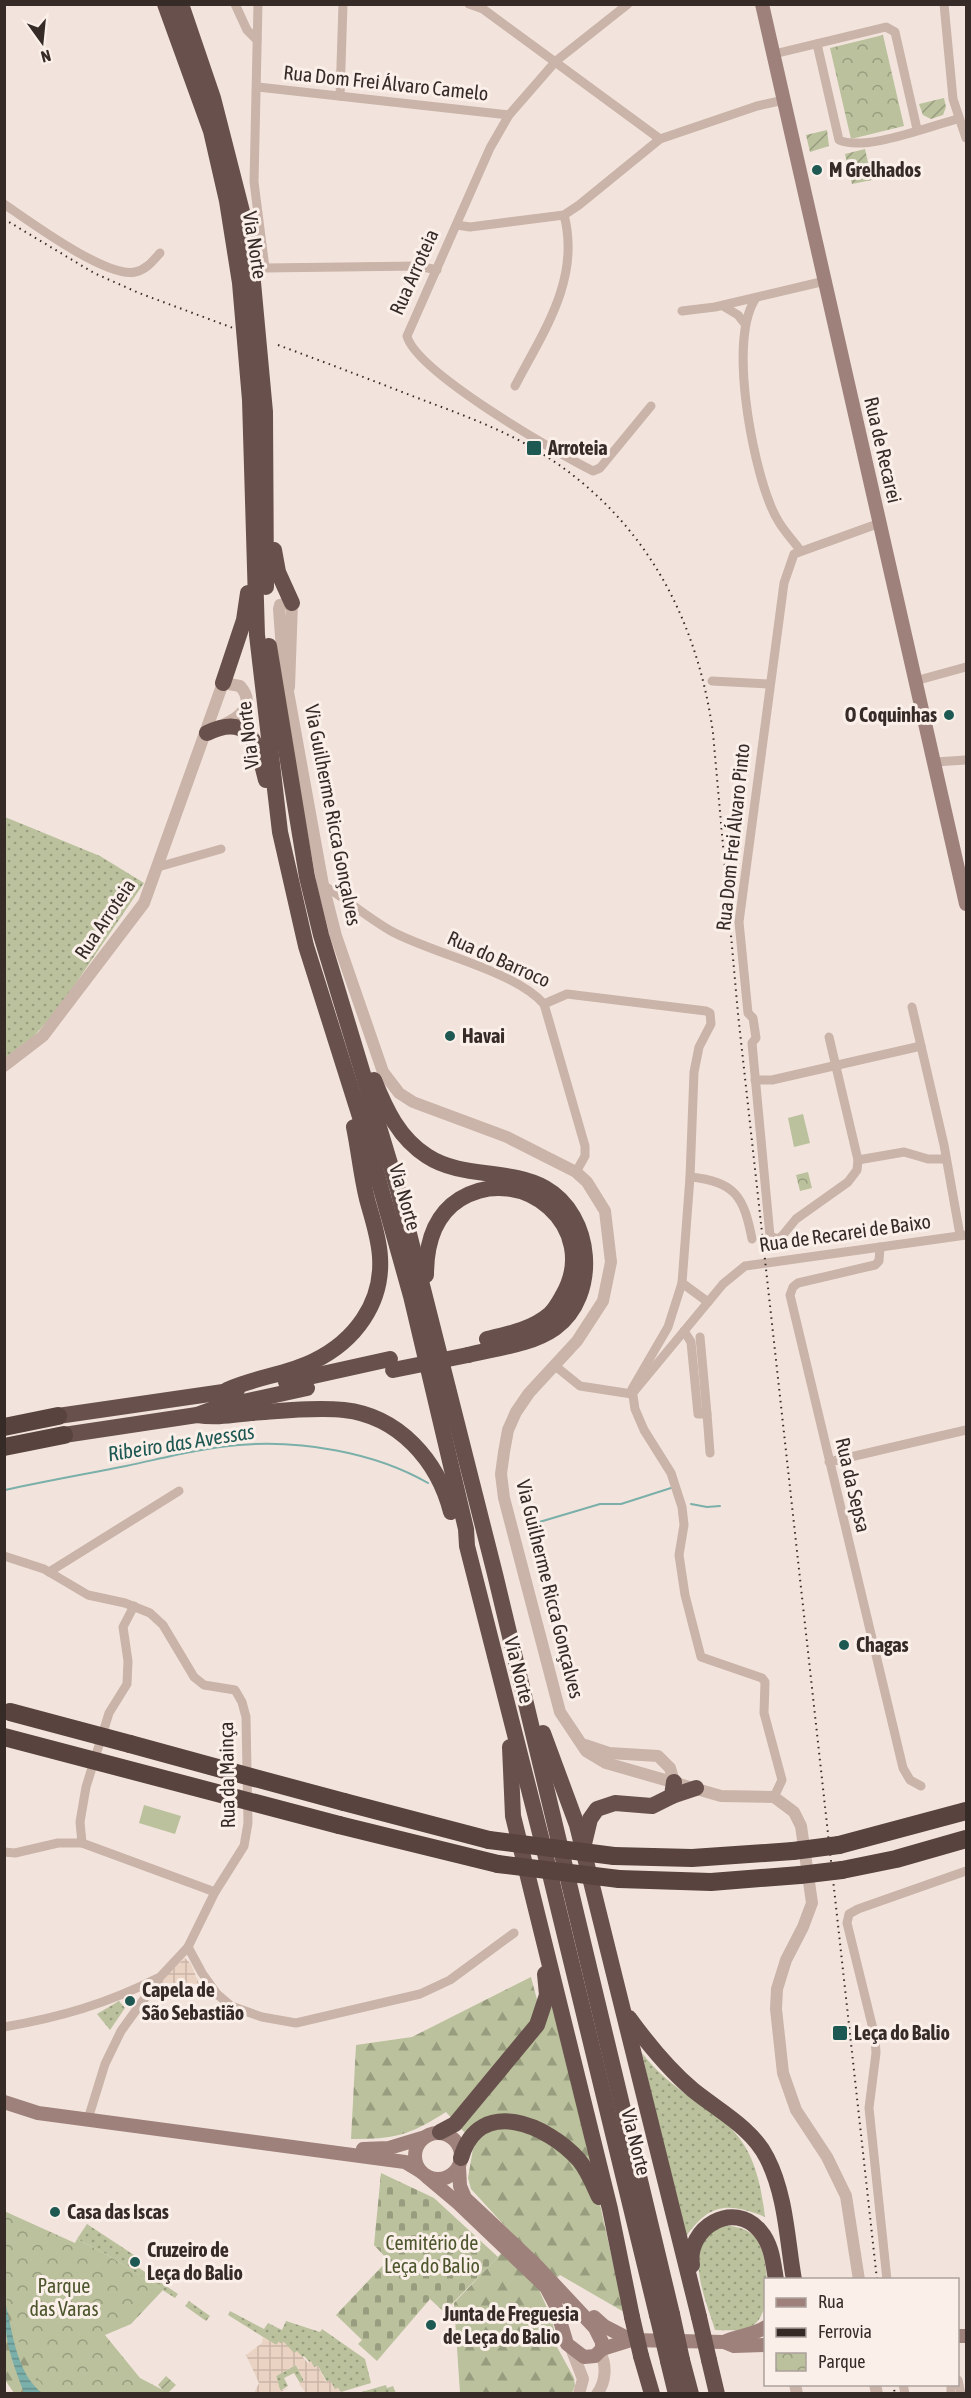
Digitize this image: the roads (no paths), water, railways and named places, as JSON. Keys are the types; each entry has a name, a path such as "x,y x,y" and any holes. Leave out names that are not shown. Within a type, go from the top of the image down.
{"highway":[{"name":"Via Norte","path":"165,4 211,130 240,284 250,400 257,635 280,832 294,900 367,1139 411,1296 466,1530 467,1546 510,1719 675,2360 691,2394"},
{"name":"Via Norte","path":"181,4 213,98 249,239 265,411 267,635 307,877 343,1012 398,1190 520,1679 664,2315"},
{"path":"265,469 273,496 275,560 292,603"},
{"path":"223,683 248,599 248,514 252,494"},
{"path":"212,730 237,726 245,730 257,745 280,832"},
{"path":"227,1390 243,1383 298,1368 331,1352 350,1336 365,1318 375,1299 380,1278 380,1254 354,1129 317,981"},
{"path":"4,1447 64,1435 197,1415 216,1408 392,1365 466,1349 528,1340 545,1334 563,1320 574,1305 584,1278 585,1257 581,1233 568,1208 556,1195 525,1179 449,1165 430,1158 415,1148 387,1111 343,1012"},
{"path":"426,1303 426,1249 436,1224 457,1201 482,1190 509,1188 528,1194 554,1210 568,1234 573,1256 571,1279 556,1307 526,1328 466,1349"},
{"path":"4,1427 58,1416 227,1390 246,1390 392,1365"},
{"path":"197,1415 216,1418 251,1413 345,1410 396,1430 412,1442 430,1463 442,1484 457,1536 467,1546"},
{"path":"520,1679 535,1702 547,1749 577,1825 717,2394"},
{"path":"6,1710 489,1840 614,1856 692,1858 794,1851 839,1845 966,1811"},
{"path":"440,2132 455,2124 537,2025 547,1995 541,1938 513,1816 510,1719"},
{"path":"4,1737 339,1825 498,1864 619,1879 711,1882 800,1875 842,1870 896,1859 966,1839"},
{"path":"583,1848 590,1819 597,1809 615,1803 652,1806 672,1782 696,1788"},
{"path":"541,1938 549,1960 608,2198 632,2317 652,2394"},
{"path":"625,2013 656,2055 692,2089 744,2129 761,2148 777,2185 794,2278"},
{"path":"460,2162 471,2135 491,2123 510,2121 525,2124 553,2138 577,2158 590,2176 617,2250"},
{"path":"699,2317 692,2251 701,2232 717,2220 729,2217 746,2219 761,2231 770,2248 776,2278"},
{"name":"Via Norte","path":"675,2360 676,2394"}],"main road":[{"name":"Rua de Recarei","path":"762,4 966,904"},
{"path":"4,2102 38,2113 405,2162 458,2203 546,2287 555,2304 571,2348 584,2357 595,2356 628,2338"},
{"path":"335,2151 388,2148 440,2132 456,2141 460,2162 459,2186 465,2198 537,2266 591,2324 601,2337 601,2351"},
{"path":"422,2138 414,2154 423,2174"},
{"path":"423,2174 445,2178 460,2162"},
{"path":"537,2266 555,2278 604,2326 628,2338"},
{"path":"564,2333 570,2319 591,2324 615,2337 724,2342 734,2346 764,2345"},
{"path":"724,2342 734,2337 752,2335 764,2328"}],"street":[{"path":"236,4 247,30 257,40"},
{"path":"258,4 258,87 254,182 265,268 419,266 437,270"},
{"path":"340,96 343,4"},
{"path":"469,4 483,9 660,139"},
{"name":"Rua Arroteia","path":"628,4 556,61 509,115 490,148 407,336 410,346 489,412 594,471 600,468 651,406"},
{"path":"944,4 948,74 958,119 966,138"},
{"path":"774,54 886,27 895,32 917,129"},
{"path":"817,44 839,140 848,144 871,141 958,119"},
{"name":"Rua Dom Frei Álvaro Camelo","path":"258,87 509,115"},
{"path":"457,225 470,227 564,214 579,205 660,139 757,106 784,100"},
{"path":"4,204 78,252 114,269 127,273 142,270 160,253"},
{"path":"515,386 563,291 569,240 564,214"},
{"path":"682,311 723,306 825,281"},
{"path":"756,298 748,310 745,324 745,392 754,446 770,504 785,535 800,550 880,523"},
{"path":"723,306 738,315 745,324"},
{"name":"Rua Dom Frei Álvaro Pinto","path":"800,550 794,554 784,583 769,684 739,934 748,1013 753,1018 756,1038 752,1043 770,1236 777,1239 783,1236 796,1219 848,1182 857,1170 858,1160"},
{"name":"Via Guilherme Ricca Gonçalves","path":"292,603 283,603 279,609 284,664 323,885 336,936 367,1031 390,1083 413,1102 507,1137 576,1172 587,1182 605,1211 611,1263 598,1311 577,1341 529,1393 516,1412 508,1430 501,1474 504,1498 560,1712 576,1738 595,1759 672,1782 683,1781 721,1796 774,1797"},
{"path":"915,681 966,667"},
{"path":"712,681 769,684"},
{"path":"212,730 234,721 247,707 247,699 240,686 223,683"},
{"name":"Rua Arroteia","path":"4,1066 43,1036 144,903 212,730 223,683"},
{"path":"935,762 966,760"},
{"path":"158,867 221,849"},
{"name":"Rua do Barroco","path":"323,885 391,931 485,969 534,993 544,1004 567,994 710,1013 711,1024 699,1047 694,1072 690,1177"},
{"path":"544,1004 585,1146 585,1156 576,1172"},
{"path":"912,1007 963,1235"},
{"path":"829,1036 858,1160 904,1152 928,1159 946,1159"},
{"path":"755,1080 772,1080 921,1046"},
{"path":"690,1177 681,1283 668,1327 633,1382 632,1394 644,1430 675,1482 682,1507 684,1525 679,1556 685,1595 701,1657 762,1678 765,1682 764,1713 782,1780 774,1797 794,1812 801,1826 812,1894 810,1912 786,1960 777,1989 776,2009 783,2073 796,2110 827,2157 846,2196 859,2278"},
{"name":"Rua de Recarei de Baixo","path":"690,1177 721,1184 741,1198 746,1208 752,1239"},
{"name":"Rua de Recarei de Baixo","path":"632,1394 708,1302 739,1269 751,1263 963,1235"},
{"name":"Rua da Sepsa","path":"880,1247 879,1261 876,1265 798,1283 793,1287 790,1295 903,1768 910,1780 921,1786"},
{"path":"681,1283 708,1302"},
{"path":"684,1331 691,1342 698,1369"},
{"path":"700,1337 698,1414 707,1414 710,1453"},
{"path":"555,1365 571,1381 580,1386 632,1394"},
{"path":"829,1462 966,1430"},
{"path":"49,1572 179,1491"},
{"name":"Rua da Mainça","path":"4,1556 49,1572 88,1595 134,1606 150,1613 163,1625 194,1677 204,1685 235,1690 242,1702 246,1717 248,1833 244,1846 215,1892 188,1947 160,1977"},
{"path":"82,1843 80,1821 86,1787 109,1713 127,1684 128,1661 123,1627 134,1606"},
{"name":"Via Guilherme Ricca Gonçalves","path":"576,1738 599,1752 658,1756 672,1782"},
{"path":"4,1852 15,1853 58,1843 82,1843 215,1892"},
{"path":"887,2278 869,2108 876,2053 875,2037 847,1923 849,1914 966,1871"},
{"path":"188,1947 217,1994 231,2006 262,2018 296,2023 420,1994 450,1980 514,1934"},
{"path":"4,2027 74,2014 128,1994 160,1977"},
{"path":"88,2119 105,2064 121,2031 160,1977"},
{"path":"571,2348 583,2379 579,2394"},
{"path":"597,2394 605,2376 601,2351"}],"water":[{"path":"5,2302 21,2363 33,2385 42,2393 24,2393 9,2349"}],"waterway":[{"name":"Ribeiro das Avessas","path":"5,1490 225,1446 263,1444 312,1447 361,1456 407,1472 428,1483"},
{"name":"Ribeiro das Avessas","path":"525,1521 536,1523 600,1504 621,1504 671,1488"},
{"name":"Ribeiro das Avessas","path":"691,1504 707,1507 720,1506"}],"railway":[{"path":"4,219 94,273 139,293 233,328"},
{"path":"278,345 484,424 524,443 564,468 598,497 629,529 654,565 675,603 692,644 705,687 713,733 738,1014 877,2278"},
{"path":"893,2386 895,2394"}],"place":[{"name":"M Grelhados","path":"817,170"},
{"name":"Arroteia","path":"534,448"},
{"name":"O Coquinhas","path":"949,715"},
{"name":"Havai","path":"450,1036"},
{"name":"Chagas","path":"844,1645"},
{"name":"Capela de São Sebastião","path":"130,2001"},
{"name":"Leça do Balio","path":"840,2033"},
{"name":"Casa das Iscas","path":"55,2212"},
{"name":"Cruzeiro de Leça do Balio","path":"135,2262"},
{"name":"Junta de Freguesia de Leça do Balio","path":"431,2325"}],"park label":[{"name":"Cemitério de Leça do Balio","path":"432,2254"},
{"name":"Parque das Varas","path":"64,2298"}]}
